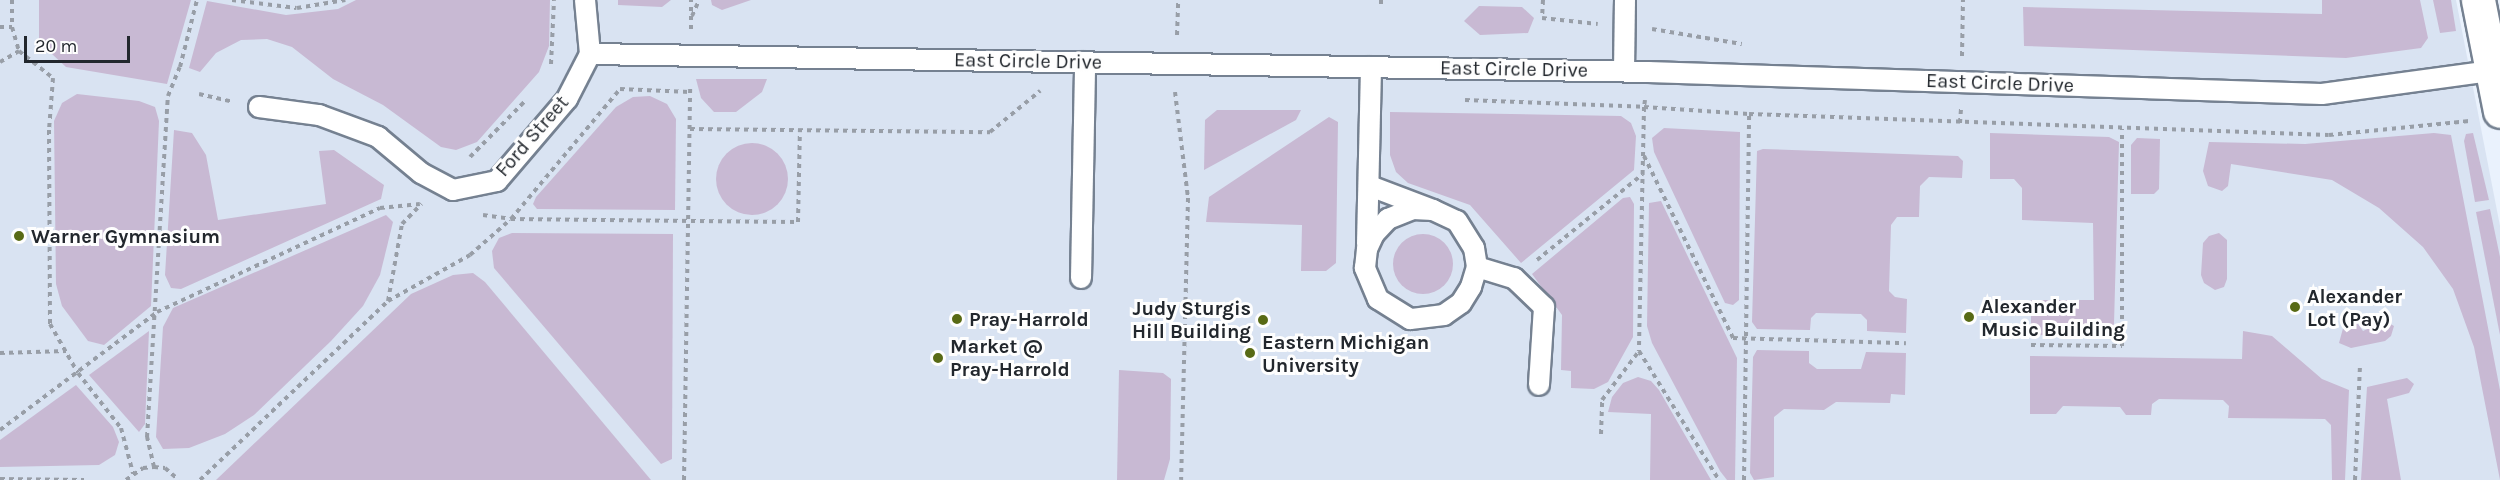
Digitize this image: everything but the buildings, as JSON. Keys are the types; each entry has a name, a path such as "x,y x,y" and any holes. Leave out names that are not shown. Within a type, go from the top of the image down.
{"main road":[{"path":"2478,0 2500,111"}],"lane":[{"path":"585,0 590,54"},
{"path":"1624,71 1625,0"},
{"name":"East Circle Drive","path":"590,54 1624,71 2322,94 2491,71"},
{"name":"Ford Street","path":"259,107 319,115 378,137 421,173 453,190 497,181 567,99 590,54"},
{"path":"1081,278 1085,62"},
{"path":"1370,186 1457,221 1469,236 1477,267 1471,287 1461,303 1444,315 1410,319 1378,299 1365,268 1370,186 1371,67"},
{"path":"1367,249 1374,234 1388,219 1413,209 1433,210"},
{"path":"1477,267 1515,278 1544,307 1539,385"}],"path":[{"path":"12,0 12,27 19,51 53,78 49,130 50,324 78,373 121,428 133,473"},
{"path":"154,466 147,437 157,312 168,96 180,67 197,0"},
{"path":"232,0 297,8 345,0"},
{"path":"551,74 554,0"},
{"path":"690,37 691,0"},
{"path":"691,19 699,0"},
{"path":"1177,42 1178,1"},
{"path":"0,27 12,27"},
{"path":"0,62 19,51"},
{"path":"684,480 690,72"},
{"path":"1175,85 1188,198 1181,480"},
{"path":"200,480 388,301 470,255 511,219 620,89 690,92"},
{"path":"690,129 990,132 1037,91 1047,91"},
{"path":"199,94 259,107"},
{"path":"468,159 531,94"},
{"path":"1452,100 1644,107 1639,351 1719,480"},
{"path":"1744,480 1749,114"},
{"path":"477,214 511,219 688,223 798,222 800,129"},
{"path":"2031,345 2122,346 2122,129"},
{"path":"1644,155 1733,338 1746,341 1906,343"},
{"path":"388,301 402,224 425,200"},
{"path":"0,430 157,312 380,208 421,204 432,206"},
{"path":"0,353 66,351"},
{"path":"1601,434 1602,400 1639,351"},
{"path":"2355,480 2360,365"},
{"path":"126,480 133,473 154,466 165,468 179,480"},
{"path":"0,479 84,480"}],"shaded area":[{"name":"Eastern Michigan University","path":"0,0 2456,0 2500,226 2500,480 0,480"},
{"path":"39,0 191,0 167,84 66,67 39,42"},
{"path":"356,0 550,0 549,46 539,72 477,142 456,150 441,147 383,105 333,79 292,47 267,39 241,40 216,53 200,72 189,68 207,1 286,15 338,9"},
{"path":"618,0 671,0 662,7 618,5"},
{"path":"711,0 751,0 722,10 712,5"},
{"path":"2322,0 2420,0 2428,38 2421,48 2346,58 2024,46 2023,7 2322,14"},
{"path":"2433,0 2451,0 2456,31 2440,33"},
{"path":"1479,6 1522,7 1534,18 1528,33 1480,35 1464,21"},
{"path":"696,79 767,79 762,92 736,112 714,112 701,98"},
{"path":"77,94 139,101 155,107 159,121 151,306 104,345 88,341 62,306 56,284 54,121 62,103"},
{"path":"650,96 667,104 676,119 675,210 537,209 533,204 536,197 616,107 633,97"},
{"path":"1217,110 1301,110 1296,120 1204,170 1205,120"},
{"path":"1390,112 1621,116 1631,123 1636,136 1634,170 1521,263 1470,205 1408,183 1396,172 1390,155"},
{"path":"1329,117 1338,122 1336,263 1326,271 1301,271 1302,225 1206,222 1209,197"},
{"path":"1664,128 1740,132 1739,300 1733,305 1725,303 1654,152 1652,138"},
{"path":"174,130 192,133 206,155 218,220 326,204 319,151 334,150 384,185 381,199 181,289 171,288 165,275"},
{"path":"1990,133 2109,137 2119,142 2114,324 2110,332 2102,336 2031,335 2031,300 2094,300 2093,223 2022,220 2022,188 2014,179 1990,179"},
{"path":"2434,133 2451,135 2500,390 2500,480 2474,347 2453,289 2423,247 2379,208 2332,180 2231,164 2228,186 2222,191 2208,186 2203,171 2209,142 2305,144"},
{"path":"2473,133 2489,200 2475,202 2464,141 2466,134"},
{"path":"2137,138 2160,139 2159,189 2154,194 2131,194 2131,145"},
{"path":"752,143 772,149 782,159 788,179 782,199 772,209 752,215 732,209 722,199 716,179 722,159 732,149"},
{"path":"1763,149 1958,156 1963,161 1962,178 1929,177 1920,186 1919,217 1897,217 1891,225 1889,291 1895,297 1907,299 1906,333 1867,331 1867,320 1861,314 1816,313 1811,318 1810,330 1757,329 1752,322 1757,151"},
{"path":"1630,197 1634,204 1633,337 1608,382 1594,389 1571,388 1571,371 1561,370 1562,315 1532,274 1623,198"},
{"path":"1661,201 1737,358 1735,480 1727,480 1720,471 1652,343 1647,326 1649,203"},
{"path":"2490,209 2500,257 2500,335 2476,212"},
{"path":"386,215 393,222 380,275 363,306 331,341 254,415 225,434 189,448 163,449 156,437 163,327 173,308"},
{"path":"512,233 673,234 672,459 661,464 494,268 492,251 499,238"},
{"path":"2219,233 2227,240 2227,279 2224,287 2215,290 2204,283 2201,275 2203,243 2209,236"},
{"path":"1423,234 1440,239 1448,247 1453,264 1448,281 1440,289 1423,294 1406,289 1398,281 1393,264 1398,247 1406,239"},
{"path":"473,273 485,282 651,480 216,480 411,294 453,275"},
{"path":"2348,310 2363,331 2385,321 2394,326 2391,336 2385,341 2351,348 2339,343"},
{"path":"149,331 145,424 139,432 89,375"},
{"path":"2243,331 2272,336 2322,379 2349,390 2345,480 2332,480 2331,425 2325,419 2228,418 2229,406 2223,400 2159,399 2152,404 2151,415 2126,415 2120,407 2063,406 2056,414 2030,414 2030,356 2242,359"},
{"path":"1757,350 1809,351 1809,363 1817,369 1861,369 1866,352 1906,353 1905,395 1891,394 1890,403 1836,402 1824,410 1784,409 1774,417 1774,477 1754,480 1750,473 1753,357"},
{"path":"1119,370 1163,373 1171,379 1170,459 1164,480 1117,480"},
{"path":"1638,377 1651,381 1659,390 1711,480 1650,480 1651,414 1608,412 1612,397 1623,383"},
{"path":"2407,378 2414,384 2409,393 2387,399 2401,480 2361,480 2367,387"},
{"path":"76,385 113,427 119,442 115,455 99,465 0,467 0,440"}],"place":[{"name":"Warner Gymnasium","path":"19,236"},
{"name":"Alexander Lot (Pay)","path":"2295,307"},
{"name":"Alexander Music Building","path":"1969,317"},
{"name":"Pray-Harrold","path":"957,319"},
{"name":"Judy Sturgis Hill Building","path":"1263,320"},
{"name":"Eastern Michigan University","path":"1250,353"},
{"name":"Market @ Pray-Harrold","path":"938,358"}]}
